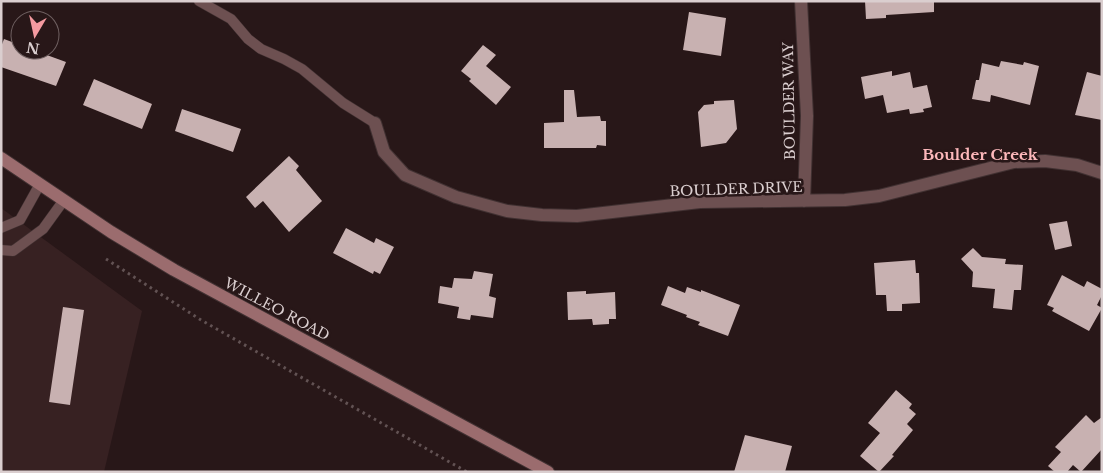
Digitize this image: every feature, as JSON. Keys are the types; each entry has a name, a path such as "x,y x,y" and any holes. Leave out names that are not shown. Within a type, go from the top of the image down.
{"street":[{"name":"BOULDER WAY","path":"801,1 807,116 804,201"},
{"name":"BOULDER DRIVE","path":"375,123 384,152 406,175 456,197 507,211 542,215 577,216 700,202 844,200 879,196 1014,162 1045,161 1077,165 1102,173"},
{"name":"WILLEO ROAD","path":"1,158 182,274 548,472"}],"lane":[{"path":"199,1 232,19 248,39 261,50 284,59 302,69 342,103 375,123"},
{"path":"1,228 20,220 40,184"},
{"path":"1,250 13,251 43,229 64,200"}],"path":[{"path":"106,259 201,320 467,472"}],"shaded area":[{"path":"1,208 142,311 104,472 1,472"}],"building":[{"path":"865,1 934,1 934,12 886,15 886,18 866,19"},
{"path":"689,12 726,18 721,56 683,50"},
{"path":"4,39 10,41 10,60 60,60 66,62 56,86 1,67 1,47"},
{"path":"483,45 496,55 486,66 511,87 496,105 469,81 471,79 461,71"},
{"path":"1001,61 1023,65 1024,62 1039,66 1030,105 991,95 990,102 972,99 976,80 979,80 982,63 999,67"},
{"path":"892,71 892,76 910,72 913,88 927,85 932,107 923,109 924,112 910,114 909,109 887,113 883,95 865,99 861,77"},
{"path":"1087,72 1102,76 1102,120 1075,115"},
{"path":"94,79 152,104 142,129 83,105"},
{"path":"564,90 574,90 577,117 600,116 601,121 606,121 606,146 597,145 596,148 544,148 544,123 564,122"},
{"path":"734,100 737,129 726,143 701,147 698,112 704,105 714,104 714,101"},
{"path":"182,109 241,129 233,152 175,131"},
{"path":"289,156 299,166 296,170 322,201 289,232 263,201 255,208 246,197"},
{"path":"1067,221 1072,246 1055,250 1049,224"},
{"path":"346,228 374,243 376,238 394,247 380,274 374,271 373,274 333,253"},
{"path":"973,248 982,257 1006,259 1005,264 1023,265 1021,290 1014,290 1012,310 993,308 995,289 972,287 973,272 961,259"},
{"path":"915,260 916,273 919,273 920,303 902,304 902,311 887,311 886,295 876,295 874,263"},
{"path":"474,271 493,274 489,296 496,298 493,318 471,315 470,320 457,318 459,307 438,303 440,286 452,288 454,278 472,279"},
{"path":"1062,275 1084,287 1087,281 1102,289 1102,295 1097,305 1102,308 1089,331 1052,311 1054,308 1047,305"},
{"path":"668,286 685,293 687,287 701,292 701,290 740,305 728,336 698,325 700,322 661,305"},
{"path":"586,291 586,294 615,292 616,319 609,319 609,324 593,325 592,319 568,320 567,292"},
{"path":"63,307 84,310 70,405 49,402"},
{"path":"896,390 912,404 909,408 916,414 907,424 913,430 892,455 894,456 879,472 860,456 880,433 868,423"},
{"path":"1086,415 1094,423 1102,417 1102,449 1081,472 1073,465 1067,472 1055,472 1048,466 1061,452 1055,447"},
{"path":"745,435 792,446 785,472 734,472"}],"district":[{"name":"Boulder Creek","path":"980,155"}]}
